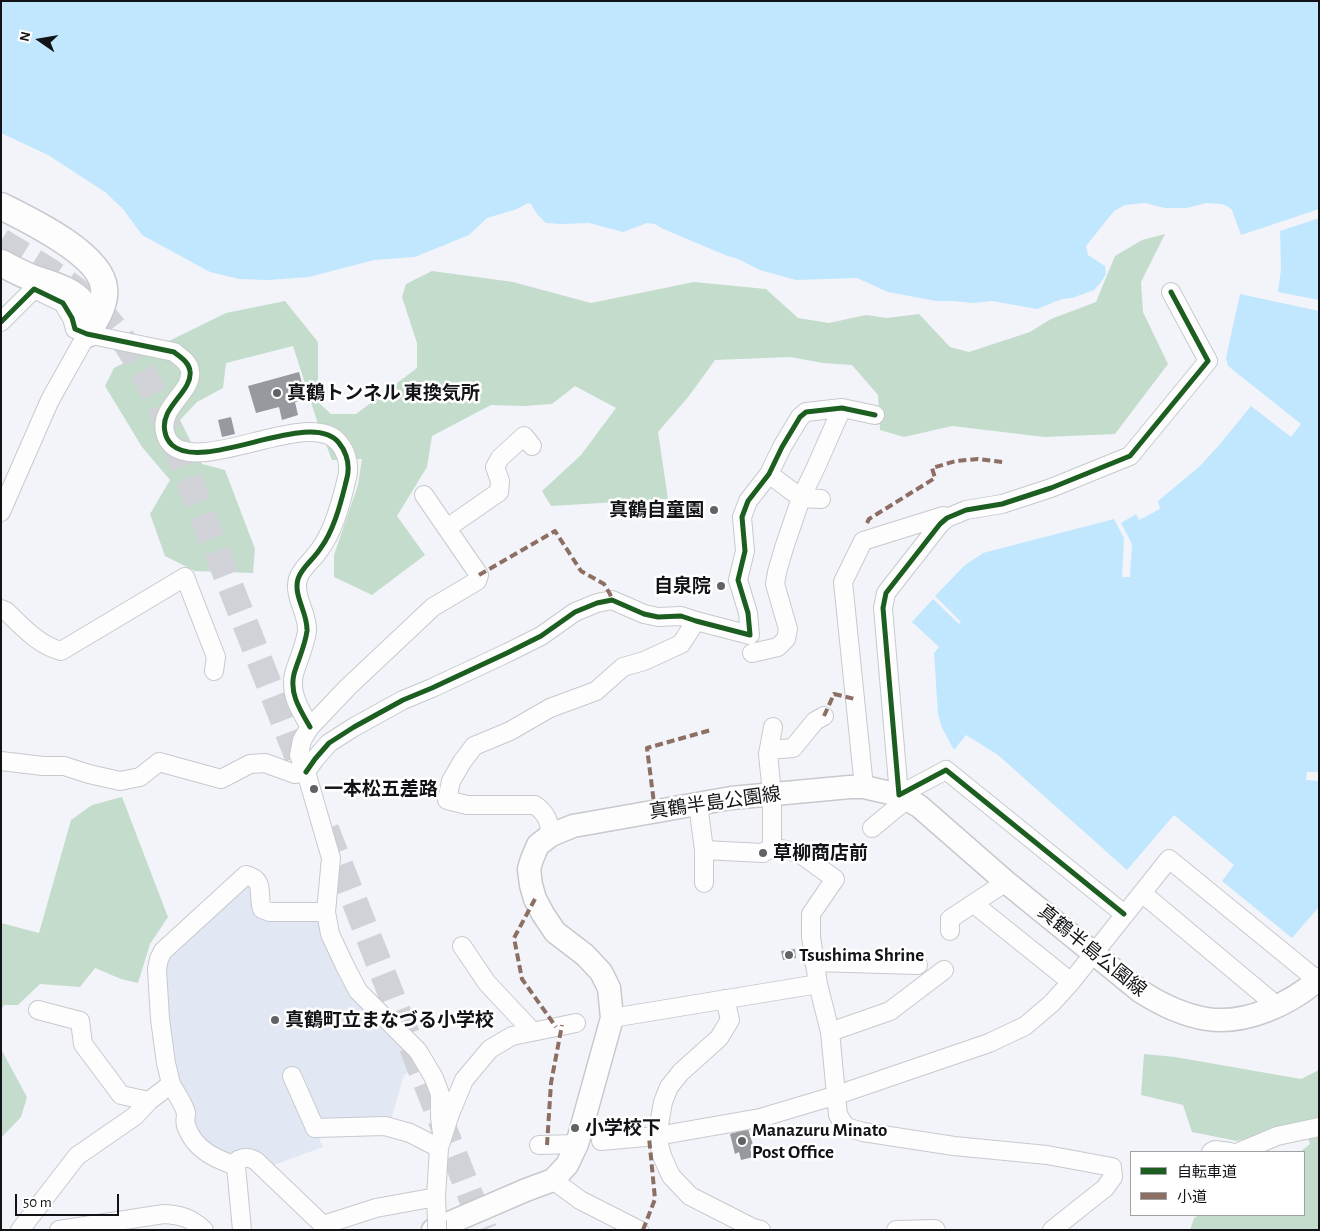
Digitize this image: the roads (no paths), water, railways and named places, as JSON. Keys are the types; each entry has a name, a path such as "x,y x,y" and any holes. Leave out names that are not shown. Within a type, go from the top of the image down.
{"highway":[{"path":"1,206 66,243 89,260 98,271 104,287 102,303 97,317 87,334"},
{"path":"1,263 77,297 84,308 87,334"}],"main road":[{"name":"真鶴半島公園線","path":"436,1226 553,1180 567,1165 577,1144 612,1018 609,988 601,972 585,956 555,932 535,899 529,869 538,845 551,835 574,826 731,798 864,787 903,798 919,806 1006,882 1093,954 1140,991 1174,1010 1208,1019 1231,1019 1250,1016 1287,1002 1318,979"}],"street":[{"path":"1,322 34,289 63,303 72,318 75,329 87,334 174,352 185,361 190,371 189,382 165,416 164,428 166,439 174,446 186,452 206,452 310,431 323,433 338,441 345,451 348,471 342,499 327,539 300,574 297,590 306,620 307,631 294,675 293,686 295,698 310,727"},
{"path":"903,798 883,608 886,593 940,524 947,518 966,510 1002,504 1051,488 1130,456 1208,361 1171,292"},
{"path":"1,512 50,400 87,334"},
{"path":"752,653 778,647 786,639 788,629 775,584 777,572 801,498 842,408"},
{"path":"1,761 43,766 64,766 89,774 120,780 140,777 159,762 221,779 250,764 265,763 295,774 306,772 329,743 354,727 403,700 541,636 575,612 597,603 612,600 644,614 658,617 681,616 696,622 750,635 748,613 738,580 745,551 742,517 748,501 769,474 800,417 806,412 842,408 875,415"},
{"path":"447,528 499,492 500,481 495,467 500,458 524,436 532,446"},
{"path":"769,474 801,498 821,499"},
{"path":"424,495 479,575 477,581 433,607 348,687 310,727 302,740 299,755 332,858 326,912 330,934 358,990 418,1051 434,1078 440,1094 441,1141 436,1196 436,1226"},
{"path":"864,787 843,582 863,541 943,516 947,518"},
{"path":"1,609 6,611 36,640 50,648 61,651 185,577 216,657 214,670"},
{"path":"551,835 550,824 544,812 536,805 467,805 447,800 451,781 462,762 474,746 510,731 550,708 596,691 623,667 644,661 681,644 696,622"},
{"path":"769,750 793,748 815,721 824,716"},
{"path":"772,847 772,794 768,754 773,728"},
{"path":"872,828 903,798 946,770 1124,914"},
{"path":"698,804 704,850 704,883"},
{"path":"704,850 763,853 772,847 799,853 835,879 811,914 810,937 818,984 830,1032 838,1115 846,1127 863,1132 954,1146 1047,1155 1112,1167 1113,1177 1105,1188 1052,1230"},
{"path":"601,1141 657,1136 760,1118 837,1095 989,1043 1025,1026 1052,1003 1170,859 1318,979"},
{"path":"236,1166 215,1158 198,1146 185,1123 186,1112 171,1084 166,1063 160,1018 157,969 159,959 163,951 246,874 258,881 262,909 270,912 326,912"},
{"path":"950,931 950,919 1006,882"},
{"path":"1142,893 1277,1006"},
{"path":"974,904 1070,982"},
{"path":"462,946 487,983 532,1031"},
{"path":"814,962 918,965"},
{"path":"830,1032 890,1011 944,970"},
{"path":"612,1018 818,984"},
{"path":"725,999 730,1020 719,1038 681,1072 669,1086 663,1102 657,1136 662,1156 671,1176 690,1196 753,1228 761,1230"},
{"path":"38,1010 80,1021 84,1044 121,1095 149,1101"},
{"path":"441,1141 464,1080 490,1049 512,1036 576,1023"},
{"path":"292,1076 315,1128 386,1126 441,1141"},
{"path":"20,1230 77,1156 135,1116 149,1101 171,1084"},
{"path":"1240,1151 1277,1136 1319,1126"},
{"path":"539,1145 577,1144"},
{"path":"242,1230 236,1166 238,1160 245,1158 256,1161 324,1227 376,1208 436,1196"},
{"path":"553,1180 580,1200 640,1230"},
{"path":"59,1230 164,1214 178,1215 194,1222 204,1230"},
{"path":"896,1230 935,1228 936,1230"}],"water":[{"path":"1,1 1319,1 1319,209 1241,235 1232,210 1221,204 1206,203 1187,208 1165,208 1145,203 1125,205 1114,211 1086,246 1088,255 1105,266 1106,274 1101,282 1094,290 1072,298 1062,299 1037,309 992,301 973,303 936,301 888,292 857,278 796,280 760,270 655,224 647,223 623,232 589,223 546,223 531,204 528,203 517,209 487,218 469,235 415,257 374,260 309,277 268,280 239,279 210,272 142,235 123,209 105,192 48,155 1,133"},
{"path":"1319,218 1319,300 1278,292 1281,269 1280,231"},
{"path":"1240,294 1319,311 1319,772 1307,772 1306,780 1319,781 1319,907 1292,938 1222,881 1234,865 1174,815 1127,870 998,755 966,735 954,750 942,728 938,714 934,653 939,647 912,622 933,599 959,624 961,622 935,596 965,565 983,553 1114,519 1124,538 1122,577 1130,577 1132,544 1121,523 1136,514 1139,520 1160,509 1158,501 1199,467 1251,406 1291,437 1301,424 1228,366 1226,358"}],"tunnel":[{"path":"1,241 62,279 95,306 116,330 142,370 162,412 305,776"},
{"path":"326,829 484,1230"}],"place":[{"name":"真鶴トンネル 東換気所","path":"277,393"},
{"name":"真鶴自童園","path":"714,510"},
{"name":"自泉院","path":"721,586"},
{"name":"一本松五差路","path":"314,789"},
{"name":"草柳商店前","path":"763,853"},
{"name":"Tsushima Shrine","path":"789,955"},
{"name":"真鶴町立まなづる小学校","path":"275,1020"},
{"name":"小学校下","path":"575,1128"},
{"name":"Manazuru Minato Post Office","path":"742,1141"}]}
